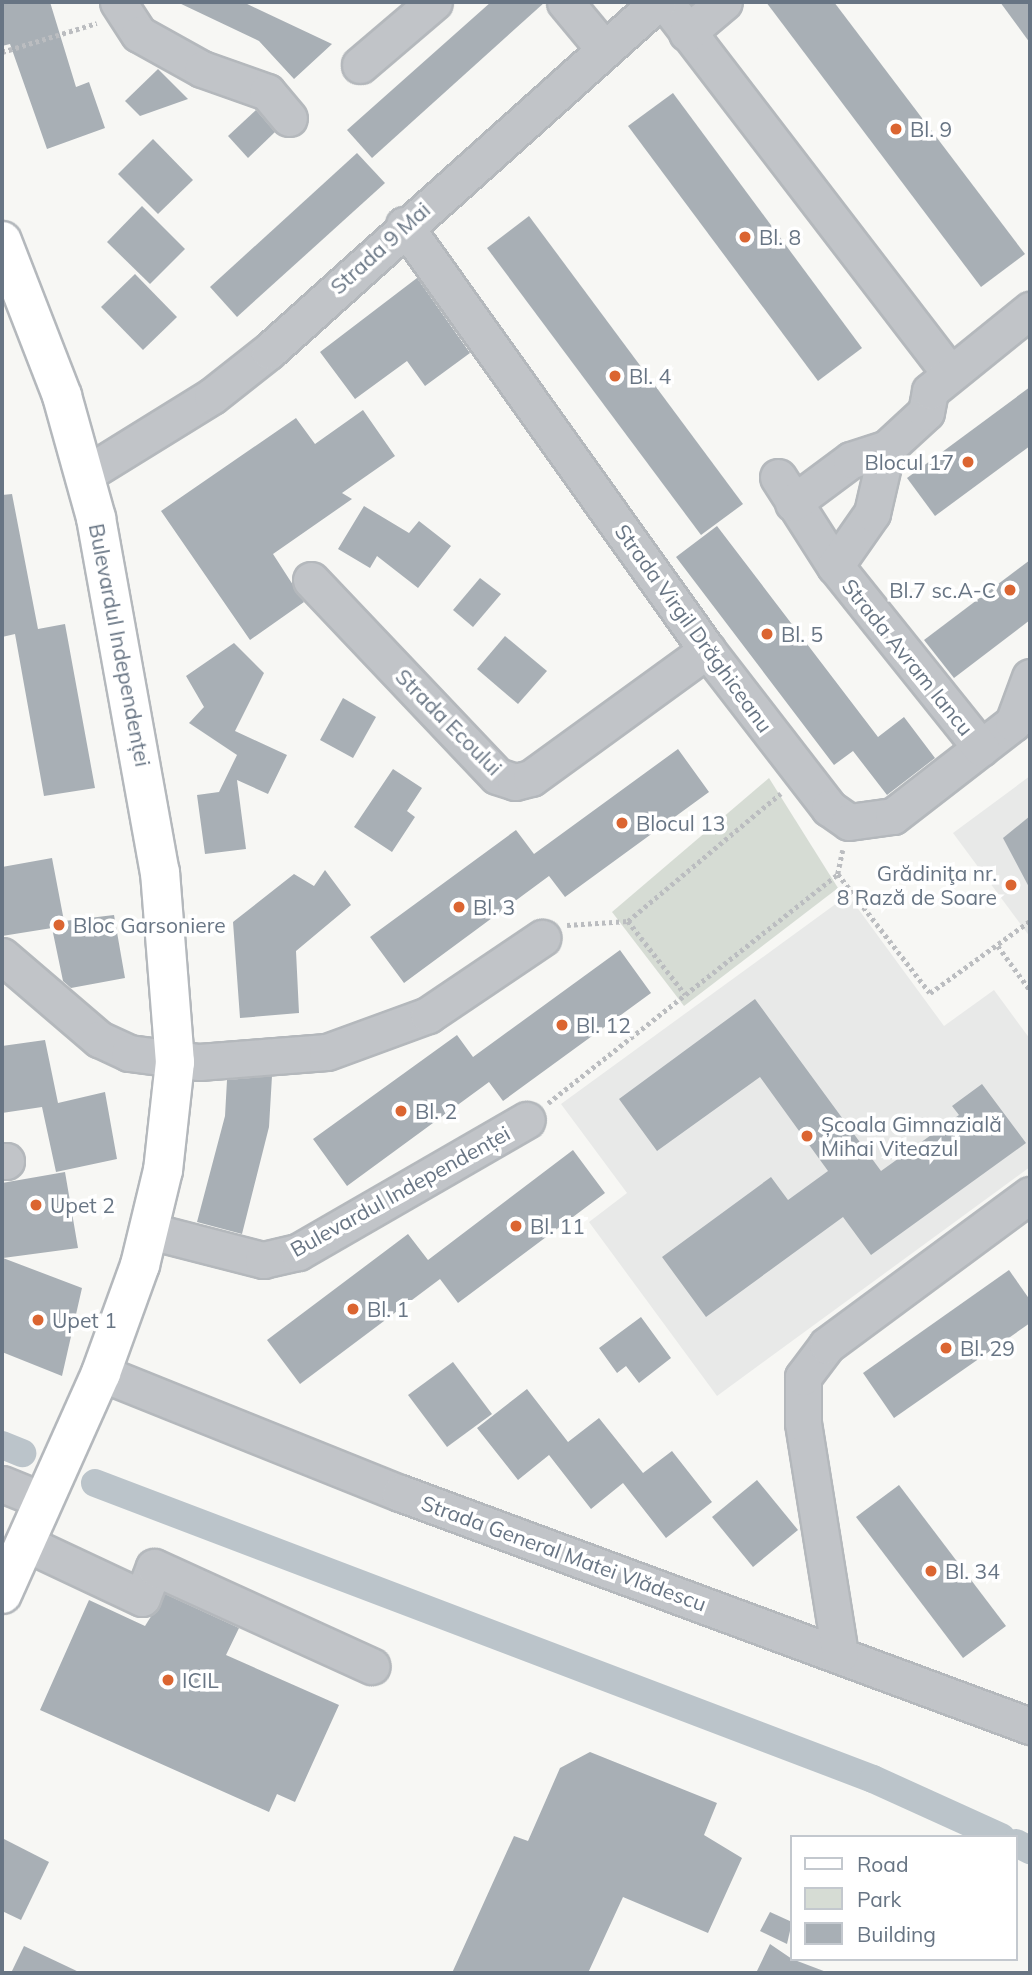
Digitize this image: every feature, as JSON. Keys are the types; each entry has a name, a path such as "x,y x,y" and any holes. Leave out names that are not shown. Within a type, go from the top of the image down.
{"main road":[{"name":"Bulevardul Independenței","path":"2,241 86,474 160,872 175,1062 150,1231 101,1373 2,1594"}],"street":[{"path":"360,65 434,2"},
{"path":"565,2 604,49"},
{"name":"Strada 9 Mai","path":"86,474 212,396 658,2"},
{"path":"665,2 948,371"},
{"path":"687,33 724,2"},
{"path":"120,9 139,34 202,69 267,92 289,118"},
{"name":"Strada Virgil Drăghiceanu","path":"404,225 707,650 803,774 849,822"},
{"path":"835,566 786,490 851,460 887,448 926,412 930,391 948,371 1030,310"},
{"name":"Strada Avram Iancu","path":"887,448 872,513 835,566 981,748"},
{"name":"Strada Ecoului","path":"311,580 497,776 514,782 531,778 707,650"},
{"path":"849,822 893,816 1013,723 1030,677"},
{"path":"2,956 99,1040 175,1062 327,1052 428,1015 542,938"},
{"name":"Bulevardul Independenței","path":"150,1231 263,1260 298,1252 527,1120"},
{"path":"840,1654 803,1423 803,1377 827,1345 1030,1195"},
{"name":"Strada General Matei Vlădescu","path":"101,1373 412,1497 1030,1726"},
{"path":"2,1485 44,1501"},
{"path":"25,1544 142,1598 154,1567 371,1666"}],"path":[{"path":"2,52 120,9"},
{"path":"542,938 566,925 628,921 803,774"},
{"path":"527,1120 838,874 849,822"},
{"path":"838,874 930,993 1030,921"},
{"path":"628,921 685,994"},
{"path":"998,946 1030,990"}],"shaded area":[{"name":"Grădiniţa nr. 8 Rază de Soare","path":"1030,776 1030,937 953,833"},
{"name":"Școala Gimnazială Mihai Viteazul","path":"848,895 944,1026 994,990 1030,1039 1030,1167 717,1396 589,1222 627,1193 561,1104"}],"green space":[{"path":"769,778 838,888 684,1006 612,912"}],"building":[{"path":"2,2 50,2 76,87 89,82 105,128 47,149 10,44 2,46"},
{"path":"177,2 243,2 332,44 294,79 259,41"},
{"path":"491,2 545,2 372,158 347,130"},
{"name":"Bl. 9","path":"766,2 834,2 1025,254 981,287"},
{"path":"1000,2 1030,2 1030,43"},
{"path":"158,69 188,99 140,116 125,101"},
{"name":"Bl. 8","path":"673,93 862,348 818,381 628,126"},
{"path":"256,110 275,132 248,158 228,136"},
{"path":"153,139 193,180 158,214 118,174"},
{"path":"357,153 385,183 237,317 210,287"},
{"path":"142,206 185,249 150,284 107,242"},
{"name":"Bl. 4","path":"529,216 743,504 701,535 487,248"},
{"path":"135,274 177,317 143,350 101,307"},
{"path":"417,278 470,353 425,386 407,361 355,399 320,352"},
{"name":"Blocul 17","path":"1030,387 1030,446 935,516 907,478"},
{"path":"363,410 395,456 342,493 352,499 273,554 304,602 250,640 161,511 296,418 315,444"},
{"path":"12,494 38,629 65,624 95,788 44,796 15,634 2,637 2,495"},
{"path":"364,506 409,533 419,521 451,546 418,588 377,556 370,568 338,549"},
{"name":"Bl. 5","path":"717,526 878,737 904,717 935,758 887,795 853,751 834,765 676,557"},
{"name":"Bl.7 sc.A-C","path":"1030,560 1030,620 954,678 924,640"},
{"path":"480,578 501,594 473,627 453,610"},
{"path":"505,636 547,671 518,704 477,669"},
{"path":"234,643 264,673 235,731 287,755 268,794 237,780 246,849 205,854 197,795 219,792 237,755 189,723 204,707 186,676"},
{"path":"343,698 376,717 353,758 320,740"},
{"path":"678,749 709,792 565,897 549,876 404,983 370,937 516,830 534,854"},
{"path":"393,769 422,788 407,811 415,817 392,852 354,827"},
{"path":"1030,816 1030,889 1003,838"},
{"name":"Bloc Garsoniere","path":"52,858 64,921 114,915 125,978 71,988 63,981 52,928 2,936 2,867"},
{"path":"325,870 351,905 296,951 299,1013 240,1018 233,922 294,874 314,886"},
{"path":"620,950 651,993 503,1101 489,1082 347,1186 313,1139 457,1035 473,1057"},
{"path":"755,999 881,1171 959,1115 952,1106 982,1084 1026,1143 871,1255 843,1217 706,1317 662,1257 771,1177 788,1200 828,1171 760,1077 657,1151 619,1099"},
{"path":"45,1040 58,1103 105,1092 117,1159 56,1172 42,1107 2,1113 2,1046"},
{"path":"272,1076 269,1127 242,1234 197,1222 225,1116 227,1080"},
{"path":"573,1150 605,1193 458,1303 440,1279 300,1384 267,1340 408,1234 428,1260"},
{"path":"65,1172 78,1248 3,1258 82,1288 62,1376 2,1352 2,1183"},
{"name":"Bl. 29","path":"1009,1270 1030,1300 1030,1323 894,1418 863,1373"},
{"path":"641,1317 671,1358 639,1383 626,1366 617,1373 599,1348"},
{"path":"453,1362 492,1414 447,1447 408,1395"},
{"path":"527,1389 568,1442 599,1418 643,1473 672,1451 712,1502 666,1538 623,1483 591,1509 549,1455 518,1480 477,1428"},
{"path":"757,1480 798,1530 753,1567 712,1517"},
{"name":"Bl. 34","path":"899,1485 1006,1626 963,1658 856,1517"},
{"name":"ICIL","path":"165,1594 239,1628 226,1655 339,1705 295,1802 277,1794 269,1812 40,1710 89,1600 145,1626"},
{"path":"590,1752 717,1803 704,1835 742,1858 708,1933 623,1897 588,1973 452,1973 514,1836 528,1841 560,1768"},
{"path":"2,1838 49,1862 21,1920 2,1911"},
{"path":"770,1912 790,1921 787,1944 760,1931"},
{"path":"770,1944 790,1958 790,1961 797,1961 829,1973 756,1973"},
{"path":"24,1946 81,1973 11,1973"}],"waterway":[{"path":"2,1445 22,1453"},
{"path":"95,1483 873,1779 997,1835"},
{"path":"1018,1844 1030,1850"}],"place":[{"name":"Bl. 9","path":"896,129"},
{"name":"Bl. 8","path":"745,237"},
{"name":"Bl. 4","path":"615,376"},
{"name":"Blocul 17","path":"968,462"},
{"name":"Bl.7 sc.A-C","path":"1010,590"},
{"name":"Bl. 5","path":"767,634"},
{"name":"Blocul 13","path":"622,823"},
{"name":"Grădiniţa nr. 8 Rază de Soare","path":"1011,885"},
{"name":"Bl. 3","path":"459,907"},
{"name":"Bloc Garsoniere","path":"59,925"},
{"name":"Bl. 12","path":"562,1025"},
{"name":"Bl. 2","path":"401,1111"},
{"name":"Școala Gimnazială Mihai Viteazul","path":"807,1136"},
{"name":"Upet 2","path":"36,1205"},
{"name":"Bl. 11","path":"516,1226"},
{"name":"Bl. 1","path":"353,1309"},
{"name":"Upet 1","path":"38,1320"},
{"name":"Bl. 29","path":"946,1348"},
{"name":"Bl. 34","path":"931,1571"},
{"name":"ICIL","path":"168,1680"}]}
